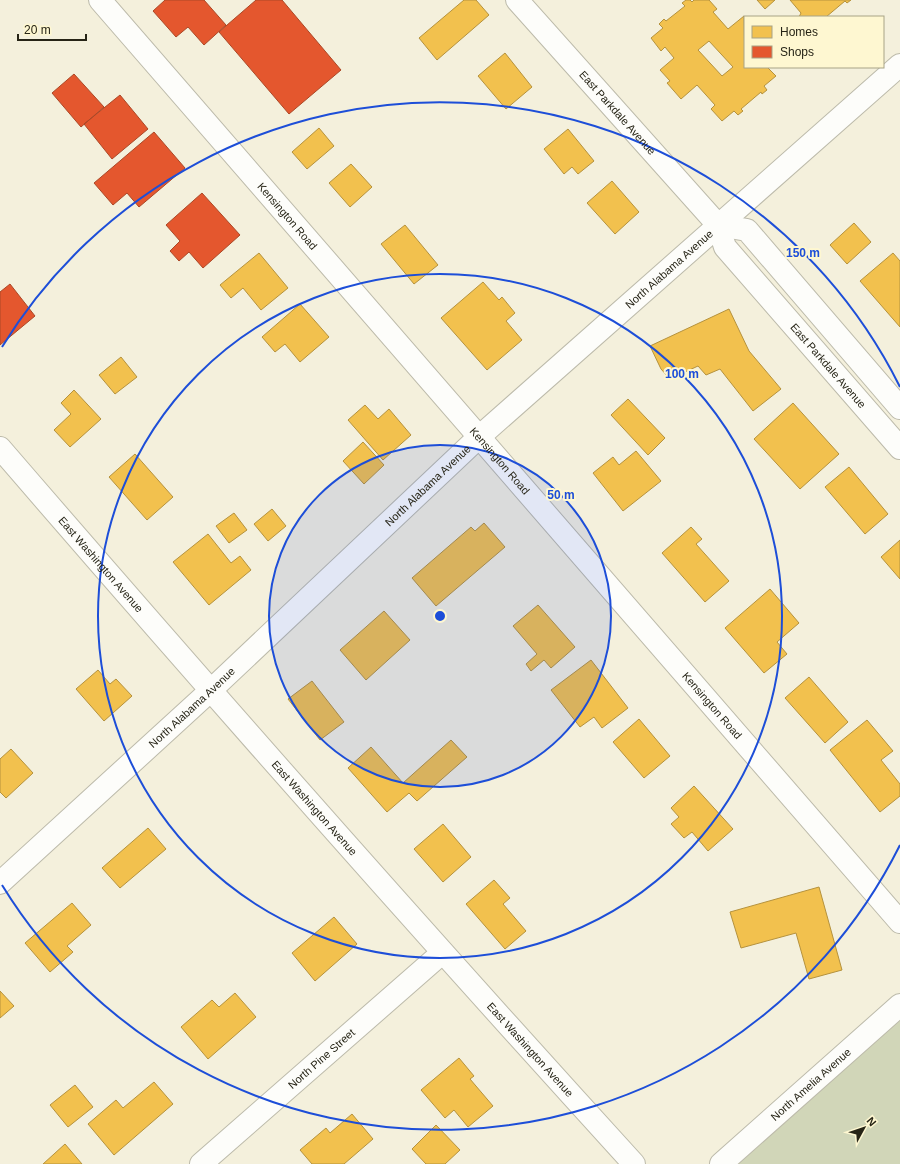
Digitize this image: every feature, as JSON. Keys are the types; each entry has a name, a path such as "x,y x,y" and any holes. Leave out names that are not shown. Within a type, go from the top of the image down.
{"street":[{"name":"Kensington Road","path":"100,0 900,922"},
{"name":"East Parkdale Avenue","path":"517,0 718,225 725,247 900,448"},
{"name":"North Alabama Avenue","path":"0,883 210,691 479,437 900,65"},
{"path":"718,225 747,230 900,408"},
{"name":"East Washington Avenue","path":"0,448 210,691 442,953 634,1164"},
{"name":"North Pine Street","path":"201,1164 442,953"},
{"name":"North Amelia Avenue","path":"721,1164 900,1005"}],"green space":[{"path":"900,1020 900,1164 738,1164"}],"building: Homes":[{"path":"464,0 476,0 489,15 437,60 419,38"},
{"path":"686,0 690,0 692,2 694,0 709,0 717,9 713,12 728,29 744,16 744,68 768,68 776,76 764,86 767,90 762,94 761,92 741,109 743,111 738,115 734,111 722,121 711,109 715,105 697,85 681,99 667,83 670,81 660,70 674,58 665,47 661,51 651,38 663,28 659,24 664,19 666,21 685,6 682,3","holes":["709,41 733,67 722,76 698,50"]},
{"path":"757,0 775,0 765,9"},
{"path":"790,0 851,0 847,3 845,1 827,16 800,16 801,13"},
{"path":"505,53 532,87 506,109 478,76"},
{"path":"319,128 334,146 307,169 292,152"},
{"path":"568,129 594,161 578,174 572,167 564,174 544,149"},
{"path":"351,164 372,187 350,207 329,183"},
{"path":"612,181 639,212 615,234 587,203"},
{"path":"854,223 871,242 847,264 830,245"},
{"path":"405,225 438,265 414,284 381,244"},
{"path":"259,253 288,288 261,310 243,288 231,298 220,285"},
{"path":"893,253 900,261 900,327 860,281"},
{"path":"483,282 499,300 502,297 515,313 506,321 522,340 487,370 441,318"},
{"path":"300,304 329,337 300,362 285,344 275,352 262,337"},
{"path":"729,309 749,351 781,389 753,411 720,369 706,375 698,366 670,379 661,369 650,346"},
{"path":"121,357 137,377 115,394 99,375"},
{"path":"74,390 101,419 70,447 54,430 71,414 61,403"},
{"path":"628,399 665,438 648,455 611,415"},
{"path":"793,403 839,454 800,489 754,439"},
{"path":"365,405 378,419 389,409 411,435 383,460 348,420"},
{"path":"363,442 384,465 364,484 343,461"},
{"path":"636,451 661,481 623,511 593,473 613,457 619,465"},
{"path":"135,454 173,497 147,520 109,477"},
{"path":"849,467 888,514 865,534 825,487"},
{"path":"272,509 286,526 268,541 254,524"},
{"path":"234,513 247,530 229,543 216,526"},
{"path":"484,523 505,547 436,606 412,578 471,527 475,531"},
{"path":"691,527 702,539 696,544 729,581 705,602 662,553"},
{"path":"208,534 231,563 240,556 251,570 209,605 173,562"},
{"path":"900,540 900,579 881,557"},
{"path":"770,589 799,623 777,642 787,654 764,673 725,628"},
{"path":"538,605 575,647 551,668 544,660 531,671 526,664 537,654 513,626"},
{"path":"384,611 410,640 366,680 340,650"},
{"path":"591,660 628,708 602,728 594,717 580,727 551,690"},
{"path":"98,670 110,684 116,679 132,696 104,721 76,689"},
{"path":"809,677 848,722 825,743 785,698"},
{"path":"312,681 344,722 320,740 288,699"},
{"path":"639,719 670,756 644,778 613,742"},
{"path":"867,720 893,751 881,760 900,784 900,796 880,812 830,750"},
{"path":"451,740 467,757 417,801 409,793 387,812 348,768 371,747 403,783"},
{"path":"11,749 33,773 6,798 0,792 0,759"},
{"path":"694,786 733,829 708,851 692,832 684,838 671,824 679,817 671,808"},
{"path":"443,824 471,857 443,882 414,849"},
{"path":"148,828 166,849 120,888 102,868"},
{"path":"494,880 510,898 503,904 526,931 505,949 466,904"},
{"path":"819,887 842,970 809,979 796,933 741,948 730,912"},
{"path":"72,903 91,925 67,946 73,952 50,972 25,943"},
{"path":"334,917 357,944 315,981 292,953"},
{"path":"0,991 14,1006 0,1018"},
{"path":"235,993 256,1017 208,1059 181,1027 212,1000 219,1007"},
{"path":"459,1058 474,1076 470,1079 493,1106 468,1127 454,1110 445,1118 421,1090"},
{"path":"154,1082 173,1104 114,1155 88,1124 116,1100 123,1108"},
{"path":"75,1085 93,1107 68,1127 50,1105"},
{"path":"352,1114 373,1139 344,1164 312,1164 300,1150 326,1128 330,1133"},
{"path":"436,1125 460,1150 445,1164 426,1164 412,1149"},
{"path":"65,1144 82,1164 43,1164"}],"building: Shops":[{"path":"165,0 204,0 226,25 204,45 188,27 176,37 153,11"},
{"path":"256,0 282,0 341,70 289,114 219,32"},
{"path":"74,74 104,107 81,127 52,93"},
{"path":"120,95 148,129 112,159 84,124"},
{"path":"154,132 185,168 139,207 127,193 113,205 94,183"},
{"path":"202,193 240,235 203,268 189,252 179,261 170,251 180,241 166,225"},
{"path":"10,284 35,316 0,345 0,292"}]}
